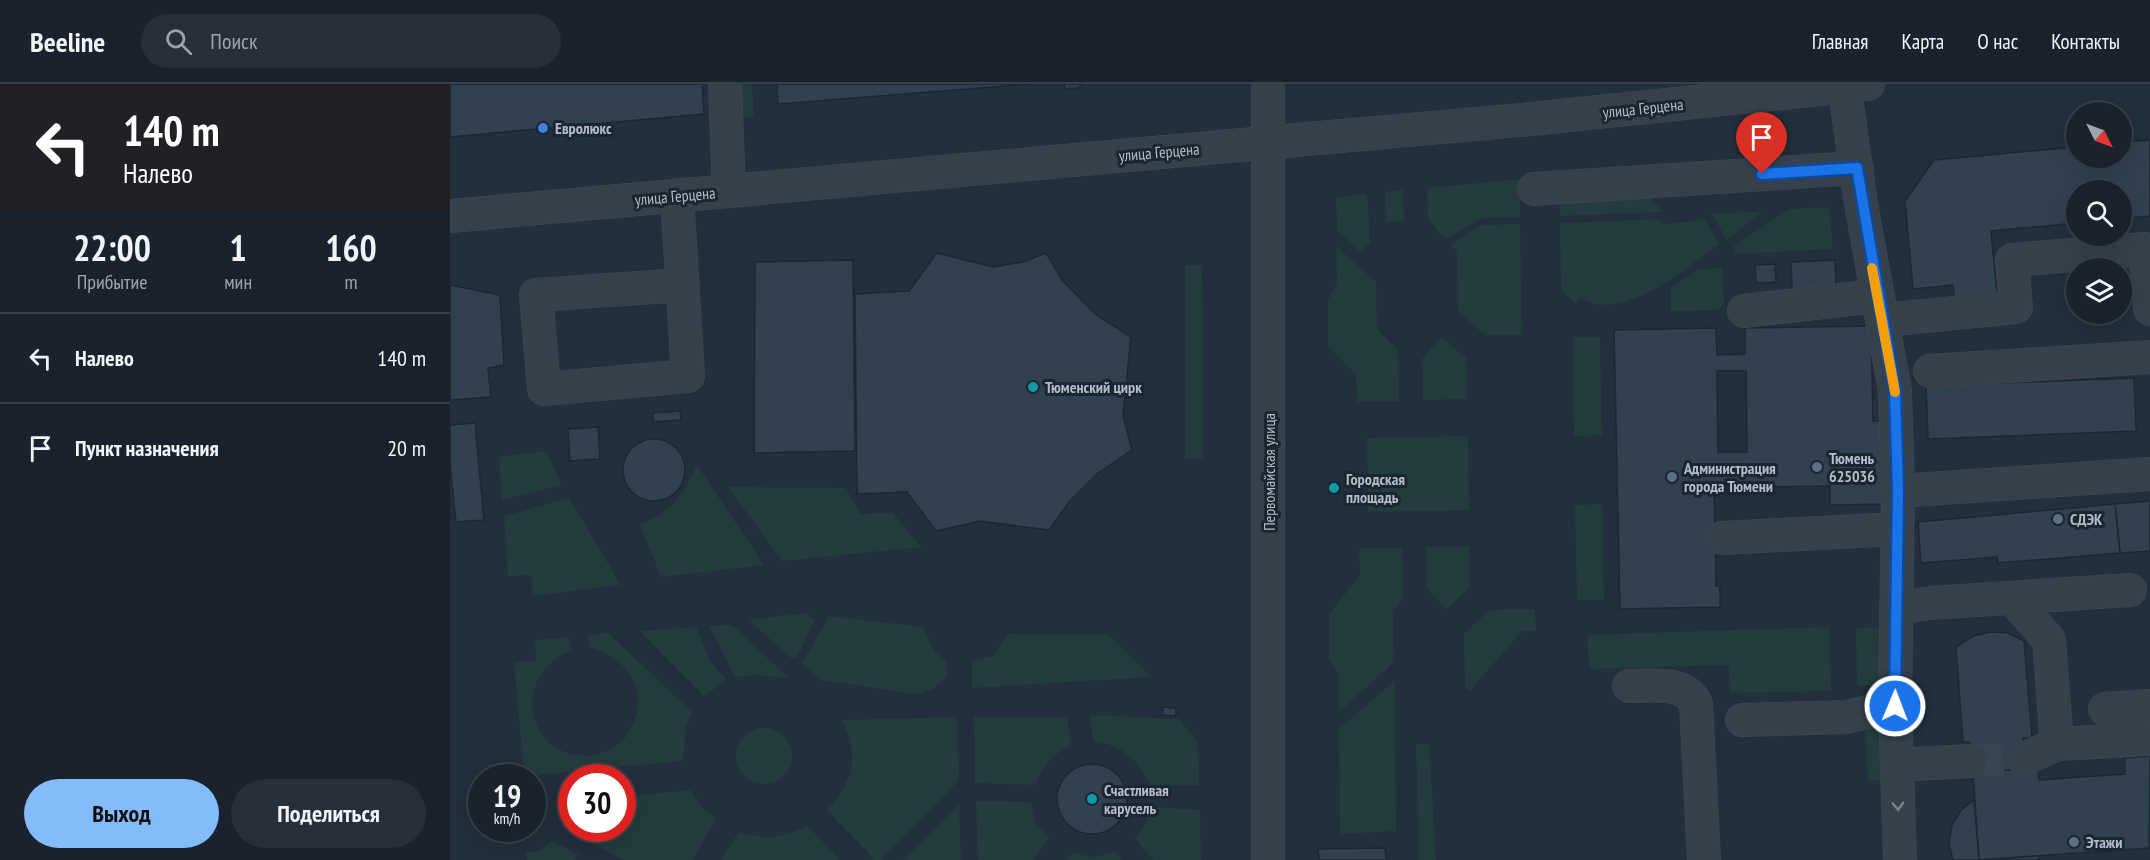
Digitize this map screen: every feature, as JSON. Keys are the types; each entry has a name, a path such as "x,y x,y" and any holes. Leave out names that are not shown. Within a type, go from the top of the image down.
{"street":[{"path":"725,84 729,191"},
{"name":"Первомайская улица","path":"1268,84 1268,860"},
{"path":"1852,85 1857,168 1895,391 1898,491 1895,706 1900,860"},
{"name":"улица Герцена","path":"450,216 1539,119 1852,85"},
{"path":"1534,189 1857,168"},
{"path":"677,195 683,285 688,376 544,389 536,294 683,285"},
{"path":"1744,311 2016,307 2012,260 2148,249 2150,309"},
{"path":"1930,371 2150,357"},
{"path":"1898,491 2150,474"},
{"path":"1722,538 1897,529"},
{"path":"1896,608 1931,603 2130,590"},
{"path":"2012,597 2049,640 2057,744"},
{"path":"1629,686 1681,687 1692,695 1696,704 1704,860"},
{"path":"1742,720 1846,717 1895,706"},
{"path":"2105,709 2150,706"},
{"path":"2024,759 2057,744 2150,739"},
{"path":"1897,765 1971,761"}],"green space":[{"path":"736,84 752,84 754,117 736,118"},
{"path":"1520,179 1520,217 1482,218 1446,239 1428,220 1427,188"},
{"path":"1403,190 1404,221 1386,222 1385,192"},
{"path":"1367,194 1370,243 1360,251 1337,230 1336,197"},
{"path":"1647,195 1663,212 1560,216 1560,204 1565,202"},
{"path":"1829,207 1833,249 1735,254 1734,246 1789,209"},
{"path":"1762,212 1727,240 1711,213"},
{"path":"1659,219 1663,224 1705,220 1720,244 1671,279 1634,299 1615,304 1597,304 1580,298 1576,304 1561,290 1560,223"},
{"path":"1520,224 1522,335 1485,335 1458,312 1457,251 1451,245 1481,225"},
{"path":"1336,246 1376,282 1377,329 1398,350 1399,401 1357,402 1356,375 1328,346 1328,300 1337,283"},
{"path":"1185,265 1202,265 1203,459 1185,459"},
{"path":"1723,268 1724,304 1717,310 1671,311 1671,288 1699,269"},
{"path":"1441,337 1466,358 1467,399 1423,400 1422,359"},
{"path":"1573,337 1600,337 1602,435 1574,436"},
{"path":"1468,436 1469,510 1368,512 1367,438"},
{"path":"546,451 562,485 502,500 499,457"},
{"path":"697,465 764,565 661,577 640,525 661,514 675,502"},
{"path":"728,487 846,488 860,514 893,513 921,547 782,561"},
{"path":"569,498 621,585 533,596 531,575 508,576 504,516"},
{"path":"1602,504 1604,600 1577,600 1575,505"},
{"path":"1469,546 1470,587 1446,610 1427,588 1426,547"},
{"path":"1359,548 1402,548 1403,598 1393,611 1394,662 1339,712 1338,674 1329,660 1329,614 1360,575"},
{"path":"1535,609 1536,631 1522,631 1470,691 1465,687 1464,634 1489,610"},
{"path":"806,613 815,620 797,657 791,658 748,620"},
{"path":"829,616 924,627 932,647 947,661 947,677 933,689 916,694 821,680 802,663"},
{"path":"732,625 789,678 758,675 735,677 709,626"},
{"path":"696,627 711,663 727,680 704,696 640,631"},
{"path":"1829,627 1831,691 1730,693 1729,665 1589,669 1587,635"},
{"path":"1879,627 1881,686 1857,686 1856,628"},
{"path":"608,633 692,712 686,727 683,761 636,765 558,764 558,773 546,774 546,764 523,764 514,663 536,660 535,640 569,637 571,650 550,664 537,681 532,700 534,719 543,735 556,748 575,755 597,754 605,751 618,745 627,735 638,709 634,683 620,663 590,647 588,635"},
{"path":"1008,634 1109,635 1152,677 972,688 972,661 994,656"},
{"path":"1395,680 1396,831 1340,834 1339,729"},
{"path":"1090,715 1179,719 1198,742 1199,785 1150,786 1141,769 1128,755 1112,746 1093,741"},
{"path":"957,717 959,780 880,860 875,860 827,810 843,788 851,768 851,746 842,720"},
{"path":"974,717 1067,717 1071,745 1049,761 1035,785 975,783"},
{"path":"1885,725 1888,780 1868,781 1865,726"},
{"path":"764,728 784,736 792,756 784,776 764,784 744,776 736,756 744,736"},
{"path":"1416,744 1429,744 1436,860 1419,860"},
{"path":"690,790 702,808 716,819 692,860 624,860 590,842 636,842 636,796"},
{"path":"976,801 1031,802 1035,822 1050,838 1032,860 978,860"},
{"path":"959,804 961,860 903,860"},
{"path":"1151,807 1200,810 1201,860 1154,860 1135,839 1146,824"},
{"path":"808,826 840,860 720,860 739,832 766,837 789,833"},
{"path":"552,841 578,854 575,860 527,860 526,853 540,851"},
{"path":"1115,852 1123,860 1066,860 1072,853 1094,857"}],"building":[{"path":"450,84 702,84 704,114 450,137"},
{"path":"777,84 1030,84 778,104"},
{"path":"1064,84 1083,84 1077,88 1065,89"},
{"path":"2150,140 2150,216 2132,218 2132,180 2066,180 2066,224 1991,231 1997,293 1954,297 1953,285 1913,289 1905,201 1934,160 2066,148 2066,168 2132,168 2132,141"},
{"path":"937,253 993,267 1023,262 1046,253 1062,280 1095,314 1131,337 1123,415 1132,450 1098,473 1069,502 1049,530 980,521 936,531 907,492 857,494 855,294 909,291"},
{"path":"853,260 855,451 754,453 755,262"},
{"path":"1835,260 1836,288 1792,289 1791,262"},
{"path":"1775,264 1776,282 1756,283 1755,265"},
{"path":"450,285 500,295 504,365 488,368 491,397 450,400"},
{"path":"1871,326 1873,421 1890,421 1891,504 1830,505 1830,486 1748,487 1748,482 1714,482 1716,586 1720,586 1720,607 1620,609 1614,330 1716,328 1717,355 1745,354 1745,328","holes":["1717,371 1746,371 1747,452 1718,452"]},
{"path":"2134,378 2136,431 1928,439 1926,386"},
{"path":"680,411 681,420 653,422 653,413"},
{"path":"475,423 484,520 456,522 450,464 450,425"},
{"path":"598,427 600,459 570,461 568,429"},
{"path":"648,439 660,439 676,448 683,458 685,470 683,482 676,492 660,501 648,501 637,496 628,487 623,476 623,464 628,453 637,444"},
{"path":"2150,501 2150,551 2120,553 2115,504"},
{"path":"2115,504 2120,553 1998,563 1997,557 1921,563 1918,522"},
{"path":"1991,632 2008,633 2024,641 2032,738 2023,738 2025,769 1973,773 1970,742 1963,742 1956,647 1973,636"},
{"path":"1163,707 1176,708 1176,716 1162,715"},
{"path":"2150,756 2149,848 1979,860 1973,773 2038,768 2039,780 2125,774 2125,758"},
{"name":"Счастливая карусель","path":"1085,764 1099,764 1112,770 1121,779 1127,792 1125,812 1117,824 1099,834 1085,834 1072,828 1063,819 1057,806 1057,792 1063,779 1072,770"},
{"path":"1974,800 1979,860 1953,860 1949,844 1952,825 1961,810"},
{"path":"1385,848 1386,860 1319,860 1318,849"},
{"path":"2040,856 2038,860 1979,860"}],"tunnel":[{"path":"1971,761 2024,759"}],"slow traffic":[{"path":"1872,268 1884,320 1895,392"}],"place":[{"name":"Евролюкс","path":"543,128"},
{"name":"Тюменский цирк","path":"1033,387"},
{"name":"Тюмень 625036","path":"1817,467"},
{"name":"Администрация города Тюмени","path":"1672,477"},
{"name":"Городская площадь","path":"1334,488"},
{"name":"СДЭК","path":"2058,519"},
{"name":"Счастливая карусель","path":"1092,799"},
{"name":"Этажи","path":"2074,842"}],"route":[{"path":"1762,174 1857,168 1869,252 1884,320 1895,391 1898,491 1895,706"}]}
